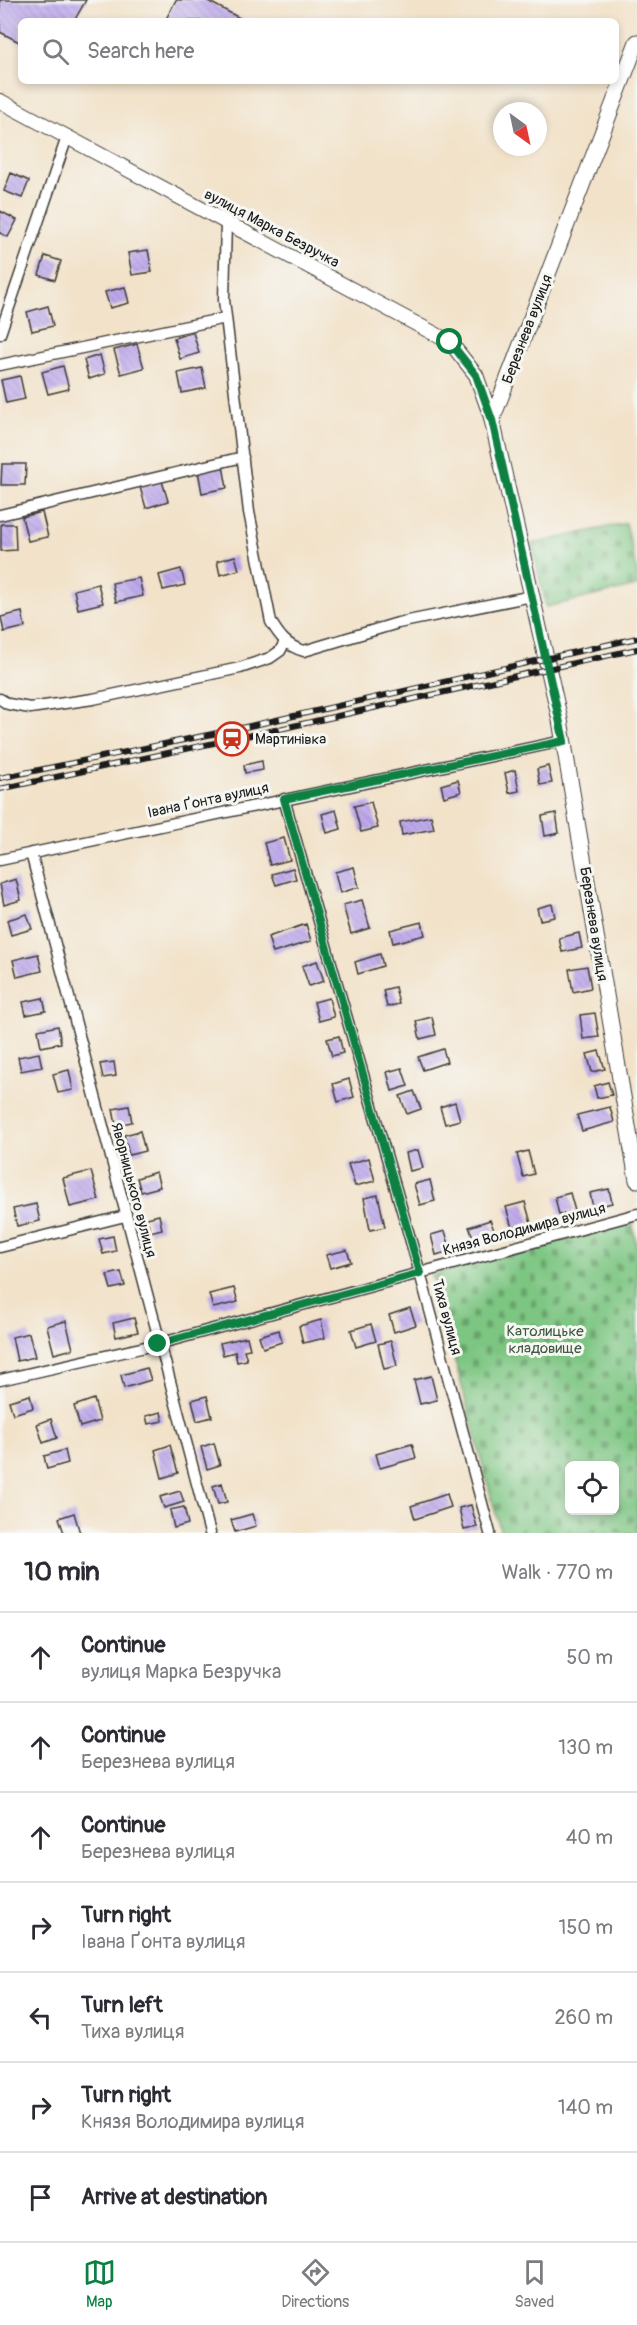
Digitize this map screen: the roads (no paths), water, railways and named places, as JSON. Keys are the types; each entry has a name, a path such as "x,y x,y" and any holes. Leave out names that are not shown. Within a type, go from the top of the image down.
{"main road":[{"name":"Березнева вулиця","path":"637,42 492,420 564,741 637,1180"}],"street":[{"name":"вулиця Марка Безручка","path":"0,100 450,342 476,375 492,420"},
{"path":"0,334 67,137"},
{"path":"226,222 224,300 249,512 271,622 285,642 304,651 398,623 532,596"},
{"path":"0,365 226,318"},
{"path":"0,514 243,457"},
{"path":"0,699 8,704 30,708 93,699 240,668 270,658 280,651 285,642"},
{"name":"Івана Ґонта вулиця","path":"0,860 564,741"},
{"name":"Тиха вулиця","path":"284,799 420,1273 490,1533"},
{"name":"Яворницького вулиця","path":"31,853 158,1344 210,1533"},
{"name":"Князя Володимира вулиця","path":"0,1380 158,1344 637,1214"},
{"path":"0,1247 125,1216"}],"railway":[{"path":"0,778 232,730 637,638"},
{"path":"0,789 637,649"}],"place":[{"name":"Мартинівка","path":"232,739"}],"park label":[{"name":"Католицьке кладовище","path":"545,1340"}]}
